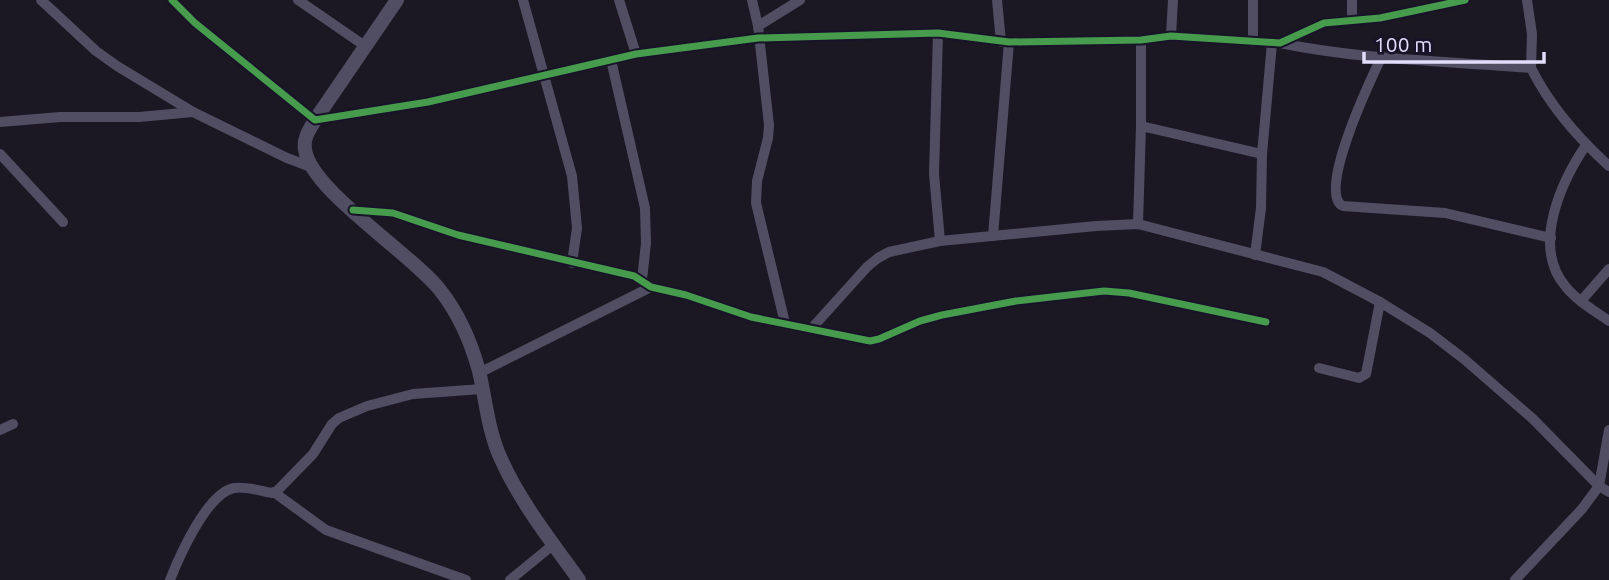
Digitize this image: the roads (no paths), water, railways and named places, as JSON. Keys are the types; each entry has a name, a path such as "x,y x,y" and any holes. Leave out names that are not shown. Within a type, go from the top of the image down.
{"street":[{"path":"41,0 96,51 117,66 192,112 311,167"},
{"path":"172,0 195,23 315,120 428,102 636,54 758,32 938,33 1005,42 1141,40 1171,36 1276,43 1317,51 1381,58 1531,68"},
{"path":"298,0 366,46"},
{"path":"397,0 315,120 305,142 305,151 311,167 333,194 429,278 465,329 479,373 488,422 501,458 518,490 579,580"},
{"path":"523,0 572,176 577,228 572,263"},
{"path":"619,0 636,54"},
{"path":"752,0 769,125 757,181 756,203 785,323"},
{"path":"758,32 800,0"},
{"path":"993,236 1005,42 997,0"},
{"path":"1171,36 1173,0"},
{"path":"1253,0 1253,42"},
{"path":"1352,0 1352,20"},
{"path":"1276,43 1324,23 1380,18 1465,0"},
{"path":"1527,0 1532,34 1531,68 1553,104 1586,145 1609,166"},
{"path":"938,33 934,174 940,241"},
{"path":"1138,224 1142,125 1141,40"},
{"path":"1255,255 1261,208 1262,154 1276,43"},
{"path":"1381,58 1342,152 1337,172 1335,199 1338,204 1445,213 1551,238"},
{"path":"611,60 645,208 646,284"},
{"path":"0,122 60,117 139,117 192,112"},
{"path":"1142,125 1262,154"},
{"path":"1586,145 1573,163 1560,192 1551,238 1556,272 1566,287 1609,321"},
{"path":"0,154 63,222"},
{"path":"353,210 393,213 458,235 628,274 646,284 751,317 870,341 942,315 1017,301 1104,291 1129,293 1266,322"},
{"path":"812,328 878,258 889,251 940,241 1138,224 1323,272 1380,302 1430,333 1464,359 1532,418 1604,489"},
{"path":"1581,301 1609,269"},
{"path":"479,373 646,284"},
{"path":"1318,368 1359,378 1366,374 1380,302"},
{"path":"275,493 313,454 332,424 340,418 367,406 413,394 482,389"},
{"path":"0,430 13,424"},
{"path":"1515,580 1604,489 1609,430"},
{"path":"170,580 178,557 195,525 224,494 238,488 275,493 326,530 466,580"},
{"path":"510,580 554,544"}]}
